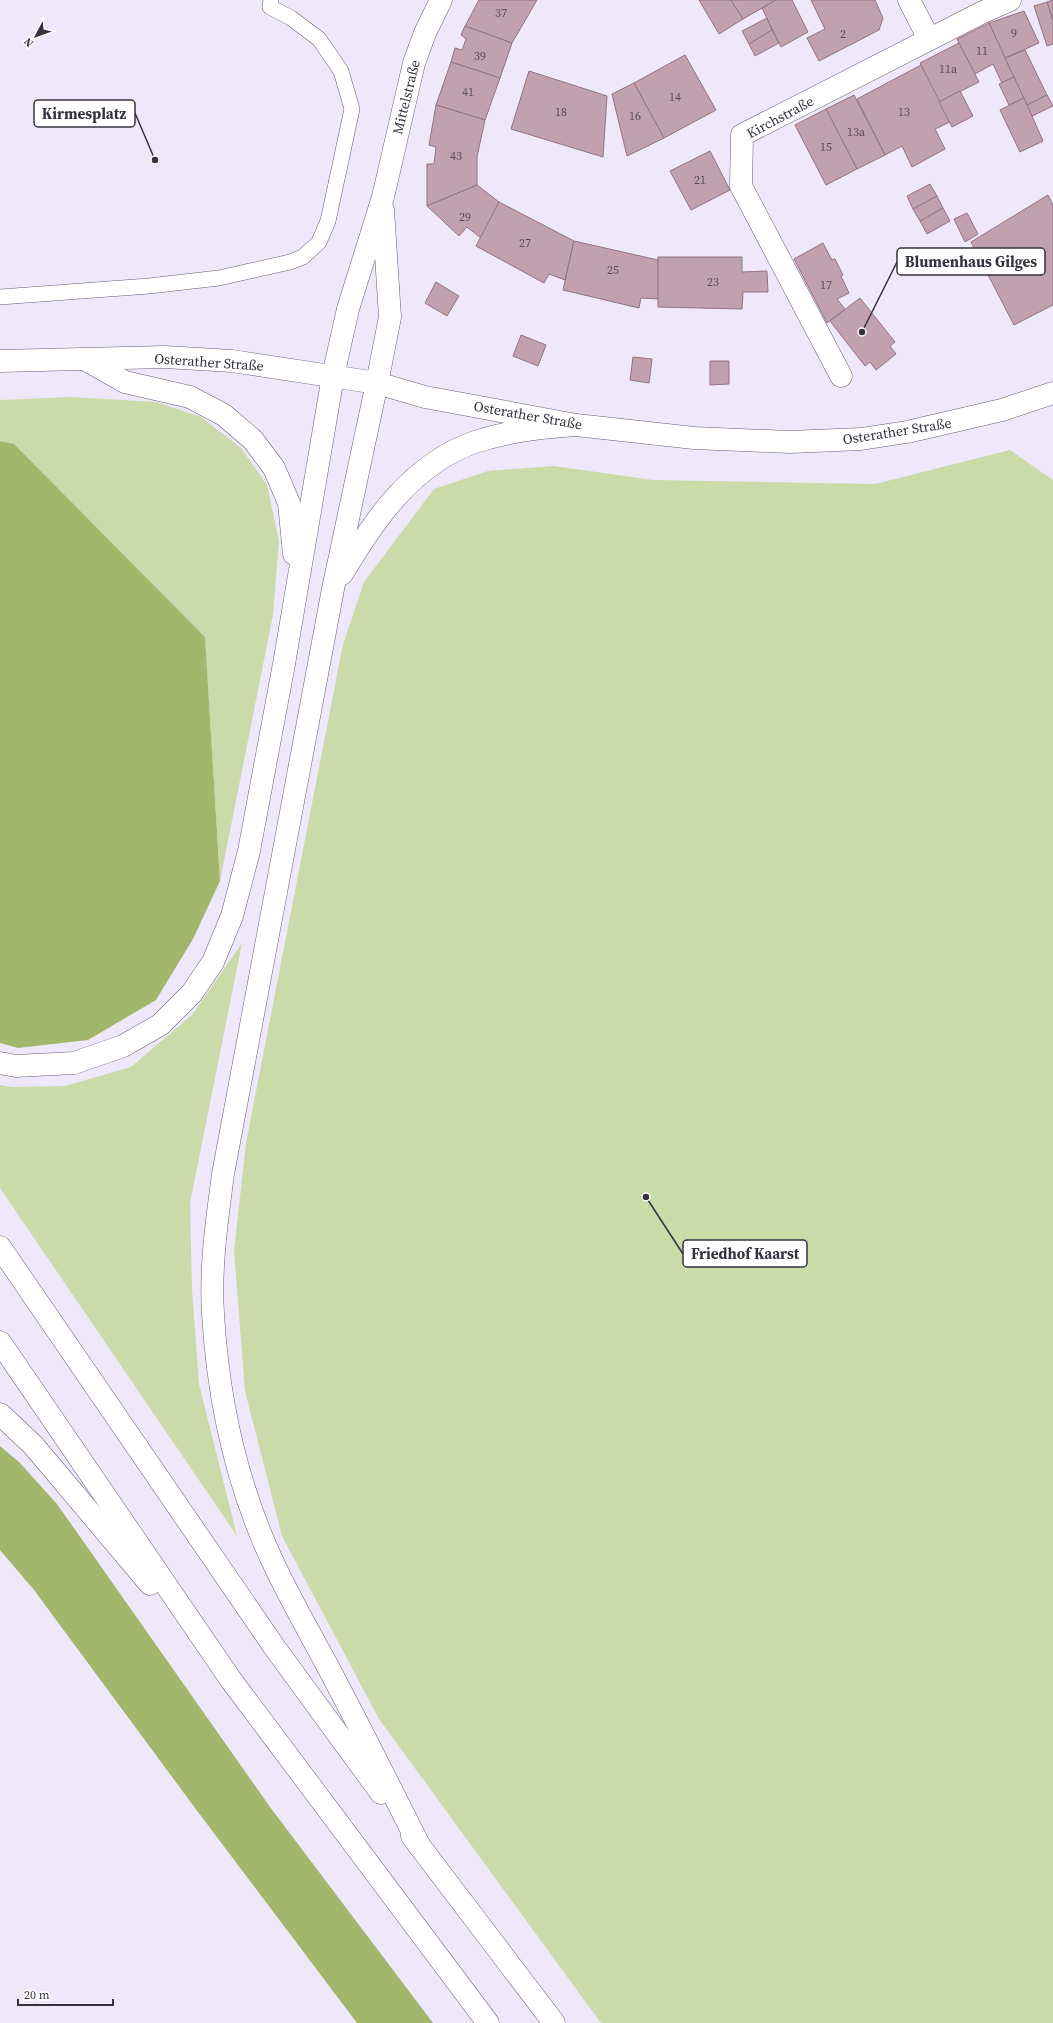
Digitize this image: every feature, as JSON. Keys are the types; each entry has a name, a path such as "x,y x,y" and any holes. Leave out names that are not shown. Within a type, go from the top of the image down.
{"main road":[{"name":"Mittelstraße","path":"296,591 333,376 348,309 383,197 414,62 425,33 441,0"},
{"path":"909,0 929,39"},
{"name":"Kirchstraße","path":"841,376 741,186 742,135 929,39 1010,0"},
{"name":"Mittelstraße","path":"383,197 390,317 333,589 223,1174 214,1248 213,1312 218,1371 229,1431 244,1488 270,1557 420,1847"},
{"name":"Osterather Straße","path":"0,361 165,357 232,361 377,383 425,397 576,425 694,438 790,442 861,439 955,422 1002,410 1053,393"},
{"path":"0,1062 16,1066 74,1063 123,1046 160,1025 192,993 213,962 232,916 249,851 296,591 294,540 289,503 274,468 254,440 224,415 190,397 125,382 86,360"},
{"path":"333,589 384,509 429,466 474,442 498,435 535,428 576,425"},
{"path":"0,1247 275,1648 420,1847 554,2023"},
{"path":"0,1342 231,1680 488,2023"},
{"path":"0,1414 33,1445 231,1680"}],"lane":[{"path":"0,296 149,286 219,278 290,262 303,257 319,242 328,221 352,109 341,71 319,39 291,18 270,7 271,0"}],"green space":[{"path":"71,397 156,402 201,417 241,448 267,485 279,541 273,615 220,881 205,637 14,444 0,441 0,400"},
{"path":"0,441 14,444 205,637 220,881 193,939 156,1000 88,1040 18,1048 0,1043"},
{"path":"1010,450 1053,480 1053,2023 601,2023 379,1719 282,1536 245,1391 234,1251 246,1143 343,644 364,582 434,489 488,471 554,466 653,480 875,484"},
{"path":"242,943 190,1203 192,1289 199,1384 237,1536 0,1188 0,1085 12,1087 65,1086 131,1067 192,1015"},
{"path":"0,1446 19,1462 57,1504 270,1807 433,2023 357,2023 195,1808 34,1590 0,1550"}],"building":[{"path":"479,0 537,0 512,43 465,26"},
{"path":"699,0 731,0 743,19 719,34"},
{"path":"731,0 776,0 743,19"},
{"path":"776,0 792,0 808,32 781,47 762,8"},
{"path":"811,0 875,0 883,18 879,30 819,61 807,38 825,29"},
{"path":"1053,0 1053,21 1047,2"},
{"path":"1047,2 1053,21 1053,44 1047,46 1034,6"},
{"path":"1024,11 1039,43 1005,58 989,23"},
{"path":"767,18 772,30 749,44 742,31"},
{"path":"989,23 1014,77 1002,83 993,64 975,74 957,39"},
{"path":"465,26 512,43 500,78 451,62 455,48 462,50 466,39 461,35"},
{"path":"772,30 779,43 755,56 749,44"},
{"path":"959,43 979,82 939,102 920,63"},
{"path":"1025,50 1047,95 1027,105 1005,58"},
{"path":"685,55 716,110 664,138 634,83"},
{"path":"451,62 500,78 485,120 436,105"},
{"path":"921,65 950,122 935,129 945,149 912,167 902,146 885,155 857,99"},
{"path":"529,71 607,96 603,157 511,129"},
{"path":"1014,77 1024,98 1009,105 999,84"},
{"path":"634,83 664,138 627,156 612,94"},
{"path":"960,91 973,116 952,127 939,102"},
{"path":"854,95 885,155 857,169 826,109"},
{"path":"1047,95 1053,106 1032,116 1027,105"},
{"path":"1024,98 1043,141 1020,152 1000,110"},
{"path":"436,105 485,120 477,157 477,185 427,206 427,164 434,164 436,147 429,145"},
{"path":"826,109 857,169 826,185 795,125"},
{"path":"710,151 730,190 691,210 670,171"},
{"path":"930,184 937,196 913,209 907,196"},
{"path":"477,185 499,202 481,238 467,227 459,236 427,206"},
{"path":"1048,195 1053,205 1053,305 1014,325 971,242"},
{"path":"937,196 943,208 920,221 913,209"},
{"path":"499,202 574,241 565,280 549,274 544,283 476,246"},
{"path":"943,208 950,221 927,234 920,221"},
{"path":"967,213 978,234 965,242 954,219"},
{"path":"574,241 658,260 659,299 641,298 639,308 563,290"},
{"path":"823,243 832,260 835,259 843,275 841,276 849,293 837,299 845,309 827,323 794,259"},
{"path":"658,257 742,257 742,272 767,271 768,292 743,292 742,309 658,307"},
{"path":"436,282 459,296 447,316 425,303"},
{"path":"860,298 895,342 890,346 896,354 876,370 870,362 865,366 830,321"},
{"path":"521,335 546,345 538,366 513,356"},
{"path":"633,357 652,359 649,383 630,380"},
{"path":"710,361 729,361 729,384 710,385"}],"place":[{"name":"Kirmesplatz","path":"155,160"},
{"name":"Blumenhaus Gilges","path":"862,332"},
{"name":"Friedhof Kaarst","path":"646,1197"}]}
